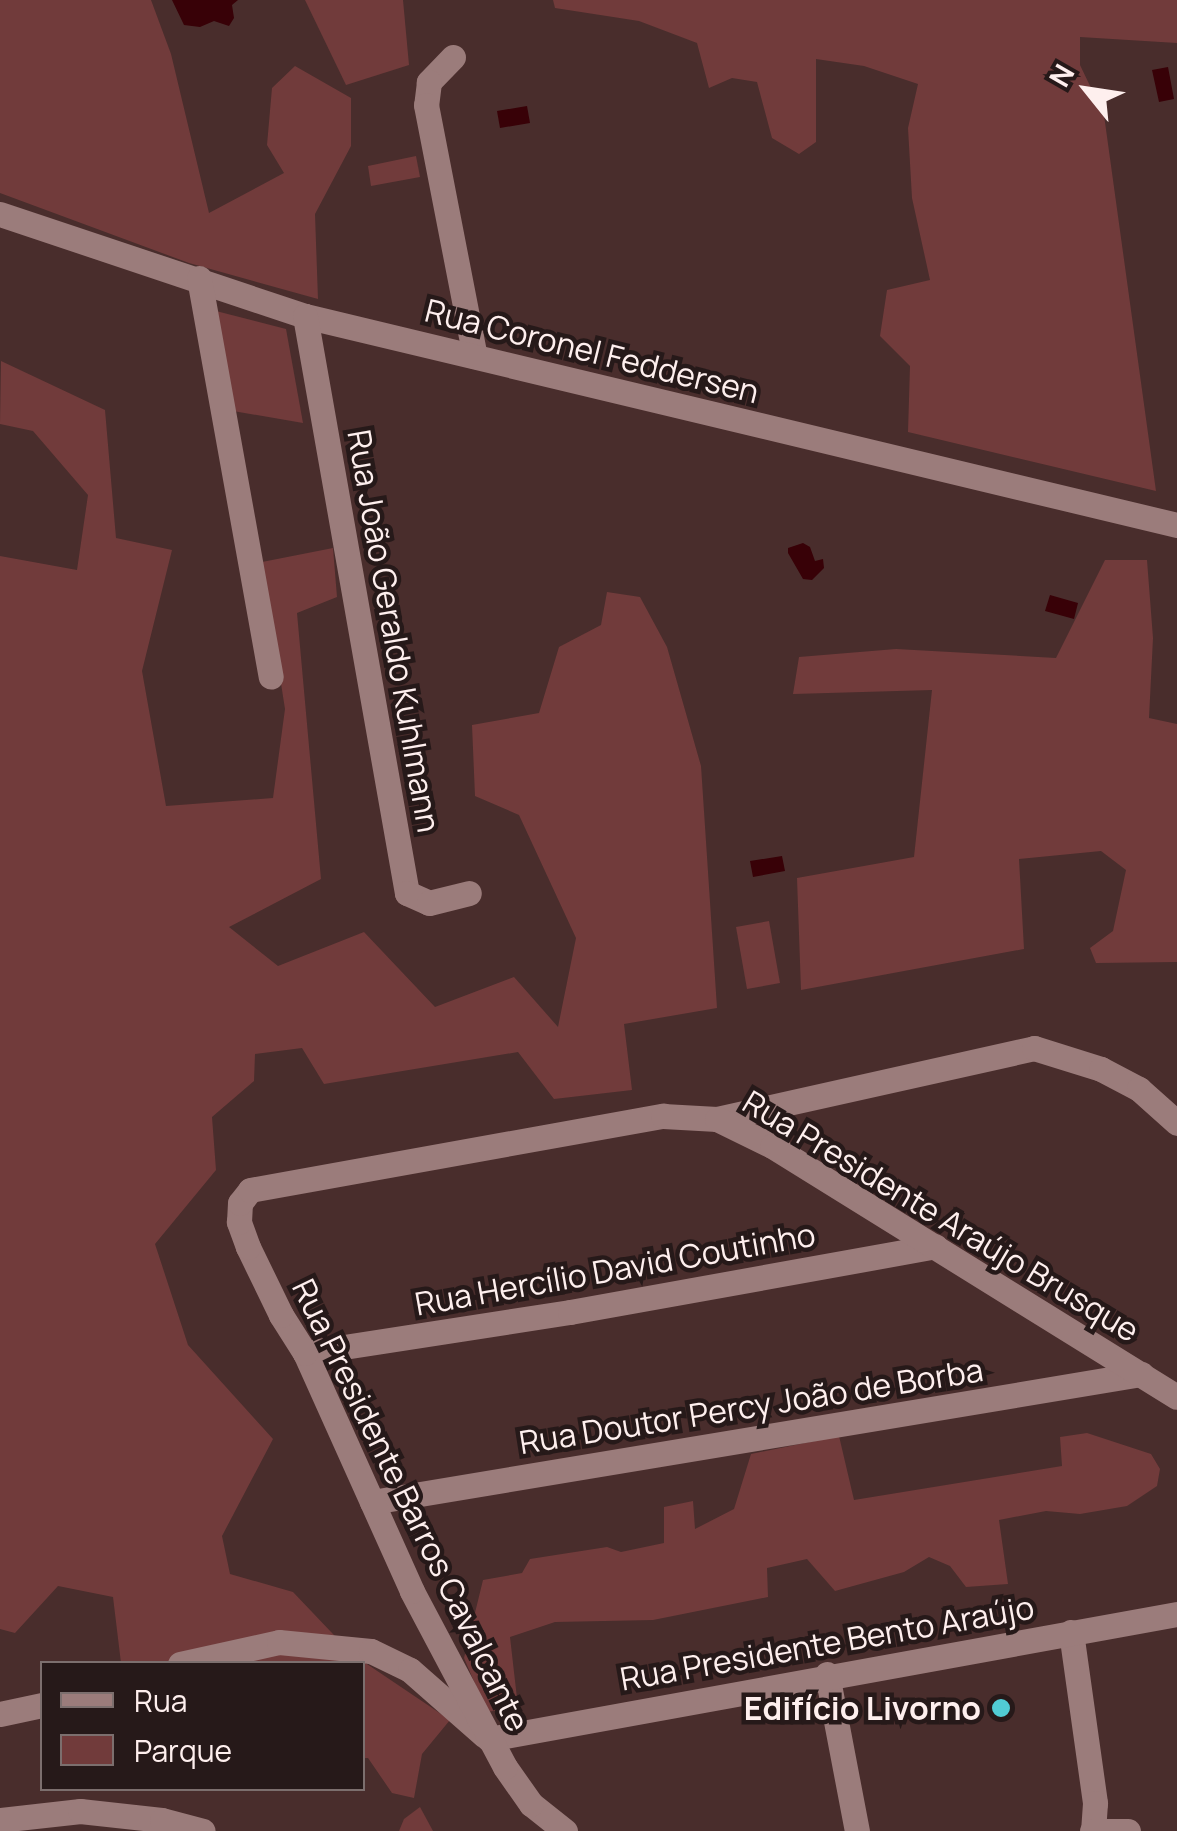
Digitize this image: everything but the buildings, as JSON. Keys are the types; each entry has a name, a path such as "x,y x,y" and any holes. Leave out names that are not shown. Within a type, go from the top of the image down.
{"street":[{"path":"453,57 429,82 426,105 474,356"},
{"name":"Rua Coronel Feddersen","path":"0,214 305,316 1177,526"},
{"path":"198,278 270,677"},
{"name":"Rua João Geraldo Kuhlmann","path":"305,316 407,893 428,902 469,893"},
{"path":"717,1119 1034,1048 1101,1069 1139,1089 1177,1124"},
{"name":"Rua Presidente Araújo Brusque","path":"250,1190 663,1116 717,1119 772,1146 1177,1397"},
{"name":"Rua Presidente Barros Cavalcante","path":"250,1190 240,1203 239,1222 248,1247 280,1316 305,1353 412,1591 489,1739 531,1804 565,1831"},
{"name":"Rua Hercílio David Coutinho","path":"305,1353 570,1312 935,1246"},
{"name":"Rua Doutor Percy João de Borba","path":"372,1502 1140,1374"},
{"name":"Rua Presidente Bento Araújo","path":"489,1739 827,1674 1177,1614"},
{"path":"1072,1632 1095,1803 1093,1831 1128,1831"},
{"path":"190,1661 279,1642 371,1651 410,1670 461,1720 489,1739"},
{"path":"827,1674 857,1831"},
{"path":"0,1714 40,1705"},
{"path":"0,1820 80,1811 162,1820 203,1831"}],"green space":[{"path":"0,0 151,0 171,54 209,213 284,173 267,145 272,88 295,66 351,98 351,146 315,214 318,299 189,263 0,193"},
{"path":"305,0 403,0 409,65 346,85"},
{"path":"553,0 1177,0 1177,43 1080,37 1080,65 1104,115 1156,491 908,432 910,366 880,336 887,290 930,280 912,198 908,128 918,84 864,66 816,59 816,142 799,154 772,138 757,82 732,78 709,88 697,43 639,21 555,8"},
{"path":"416,156 420,177 371,186 368,166"},
{"path":"216,311 286,329 303,423 233,411"},
{"path":"1,361 105,410 116,538 172,550 142,671 166,806 273,798 285,709 262,562 333,548 337,597 297,613 321,879 229,927 278,966 364,932 435,1007 514,977 558,1027 576,938 519,815 475,796 472,725 539,713 559,647 601,625 607,592 640,597 667,647 701,766 717,1008 624,1024 632,1090 554,1099 518,1052 324,1084 302,1048 255,1054 254,1081 212,1117 216,1170 155,1244 188,1345 273,1439 222,1536 230,1574 293,1592 362,1661 121,1661 113,1597 58,1586 15,1633 0,1629 0,556 77,570 88,495 33,431 0,424"},
{"path":"1105,560 1147,560 1153,638 1149,718 1177,724 1177,962 1096,963 1090,948 1113,931 1126,870 1101,851 1019,859 1024,949 801,990 797,878 914,857 932,690 793,694 799,657 896,649 1056,658"},
{"path":"769,921 780,983 747,989 736,927"},
{"path":"1087,1433 1151,1454 1160,1469 1157,1486 1127,1506 1080,1514 1046,1511 999,1520 1008,1584 966,1587 950,1566 929,1557 904,1572 835,1591 807,1559 767,1568 768,1597 653,1620 555,1622 510,1637 518,1707 487,1712 464,1658 483,1580 522,1573 530,1559 607,1547 621,1552 664,1543 664,1507 693,1501 695,1529 734,1509 751,1454 839,1436 854,1500 1062,1466 1060,1437"},
{"path":"365,1663 450,1720 422,1754 414,1798 392,1793 368,1758"},
{"path":"420,1807 433,1831 399,1831 404,1819"}],"shaded area":[{"path":"172,0 238,0 232,5 234,18 229,26 214,21 200,27 184,25"},
{"path":"1168,67 1174,99 1159,102 1152,70"},
{"path":"527,106 530,123 500,128 497,111"},
{"path":"803,543 810,547 815,561 823,559 824,568 812,580 803,579 788,553 788,548"},
{"path":"1050,595 1078,603 1074,619 1045,611"},
{"path":"782,856 785,871 753,877 750,861"}],"place":[{"name":"Edifício Livorno","path":"1001,1708"}]}
